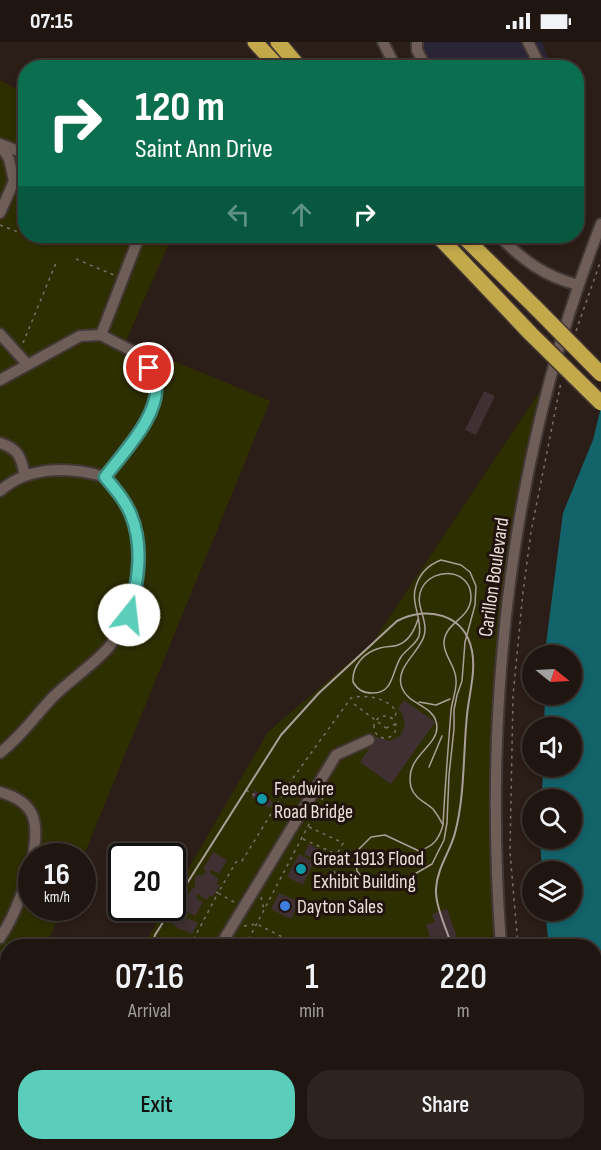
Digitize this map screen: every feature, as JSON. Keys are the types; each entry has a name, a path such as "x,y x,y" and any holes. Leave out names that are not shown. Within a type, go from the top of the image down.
{"highway":[{"path":"255,42 272,60"},
{"path":"278,42 293,60"},
{"path":"445,243 530,333 601,403"},
{"path":"470,243 601,374"}],"street":[{"path":"383,42 392,60"},
{"path":"417,42 417,50 422,60"},
{"path":"528,42 537,60"},
{"path":"0,144 18,151"},
{"path":"0,144 9,159 14,181"},
{"path":"0,213 14,181 18,178"},
{"name":"Carillon Boulevard","path":"501,939 495,786 505,612 528,472 566,324 601,224"},
{"path":"101,335 136,243"},
{"path":"506,243 530,265 578,285"},
{"path":"0,334 28,365"},
{"path":"0,380 80,336 101,335 142,356 155,380 156,395 150,414 137,435 105,477"},
{"path":"0,443 11,447 19,454 25,476"},
{"path":"0,491 25,476 57,469 89,472 105,477 131,514 138,550 137,588 129,615 108,648 54,697 14,742 0,753"},
{"path":"225,939 336,755 369,740"},
{"path":"0,792 15,796 26,803 34,817 35,843"},
{"path":"0,938 18,903"}],"path":[{"path":"0,225 18,232"},
{"path":"44,243 48,245"},
{"path":"76,260 123,278"},
{"path":"576,332 601,260"},
{"path":"19,355 56,264"},
{"path":"517,939 510,852 513,696 531,532 563,374"},
{"path":"194,939 217,892 237,862 242,861 293,778 351,699 366,696 389,704 394,709 397,723 396,733 389,737 376,734 373,728 378,718 387,716 395,720"},
{"path":"354,704 386,728 397,723"},
{"path":"249,939 308,826 321,806 330,785"},
{"path":"246,790 275,808"},
{"path":"308,826 344,843 333,868 336,876"},
{"path":"302,838 337,855"},
{"path":"217,892 234,902"},
{"path":"270,898 274,901"},
{"path":"231,929 257,924 286,939"}],"shaded area":[{"path":"409,42 542,42 548,60 418,60"},
{"path":"0,80 18,90 18,243 169,243 126,341 270,401 89,843 18,843 18,921 57,921 49,939 0,939"},
{"path":"540,391 546,400 501,652 501,939 148,939 158,921 186,921 186,873 268,732 373,642"}],"water":[{"path":"601,407 601,939 548,939 546,921 582,921 582,861 541,861 541,849 582,849 582,789 542,789 543,777 582,777 582,717 544,717 545,705 582,705 582,645 546,645 563,513 593,440"}],"building":[{"path":"484,391 495,396 476,435 465,430"},
{"path":"404,700 435,722 391,784 360,762 377,737 389,741 400,736 405,725 402,713 398,709"},
{"name":"Feedwire Road Bridge","path":"255,790 273,802 269,808 251,797"},
{"path":"325,802 344,811 339,822 320,812"},
{"path":"309,844 322,851 317,861 304,854"},
{"path":"213,852 227,860 219,874 212,870 210,873 219,879 216,884 220,885 213,897 210,895 207,900 198,894 196,898 203,902 195,916 186,914 186,898 193,887 195,889 195,877 203,876 206,871 203,869"},
{"name":"Great 1913 Flood Exhibit Building","path":"299,854 314,862 303,885 287,877"},
{"name":"Dayton Sales","path":"279,893 299,902 291,919 271,909"},
{"path":"447,909 458,939 441,939 440,936 431,939 426,925 435,922 432,914"},
{"path":"188,918 198,923 192,934 182,929 182,931 170,922 186,921"}],"tram line":[{"path":"418,619 405,641 396,646 382,647 364,656 357,665 353,682 361,690 369,693 385,690 401,657 416,642 420,630 419,623 414,599 418,581 425,570 441,560 461,565 470,572 476,586 475,605 465,642 462,681 454,710 444,840 432,864 392,887 373,887 357,871 356,860 359,849 371,837 385,835 419,851 429,847 435,841 443,825 451,711 456,684 454,670 445,652 444,642 445,635 467,610 471,597 465,581 451,574 435,576 422,588 419,600 425,624 424,636 404,667 400,681 405,694 432,714 435,720 436,734 416,760 410,776 411,787 415,794 433,809 443,825"},
{"path":"419,702 436,705 450,699"},
{"path":"429,767 442,736"}],"railway":[{"path":"186,885 281,735 319,693 397,621 420,614 443,616 462,628 468,638 473,659 458,819 436,889 439,910 449,939"},
{"path":"154,939 164,921"}],"place":[{"name":"Feedwire Road Bridge","path":"262,799"},
{"name":"Great 1913 Flood Exhibit Building","path":"301,869"},
{"name":"Dayton Sales","path":"285,906"}],"route":[{"path":"129,615 137,588 136,531 131,514 105,477 150,414 156,395 155,380 149,368"}]}
